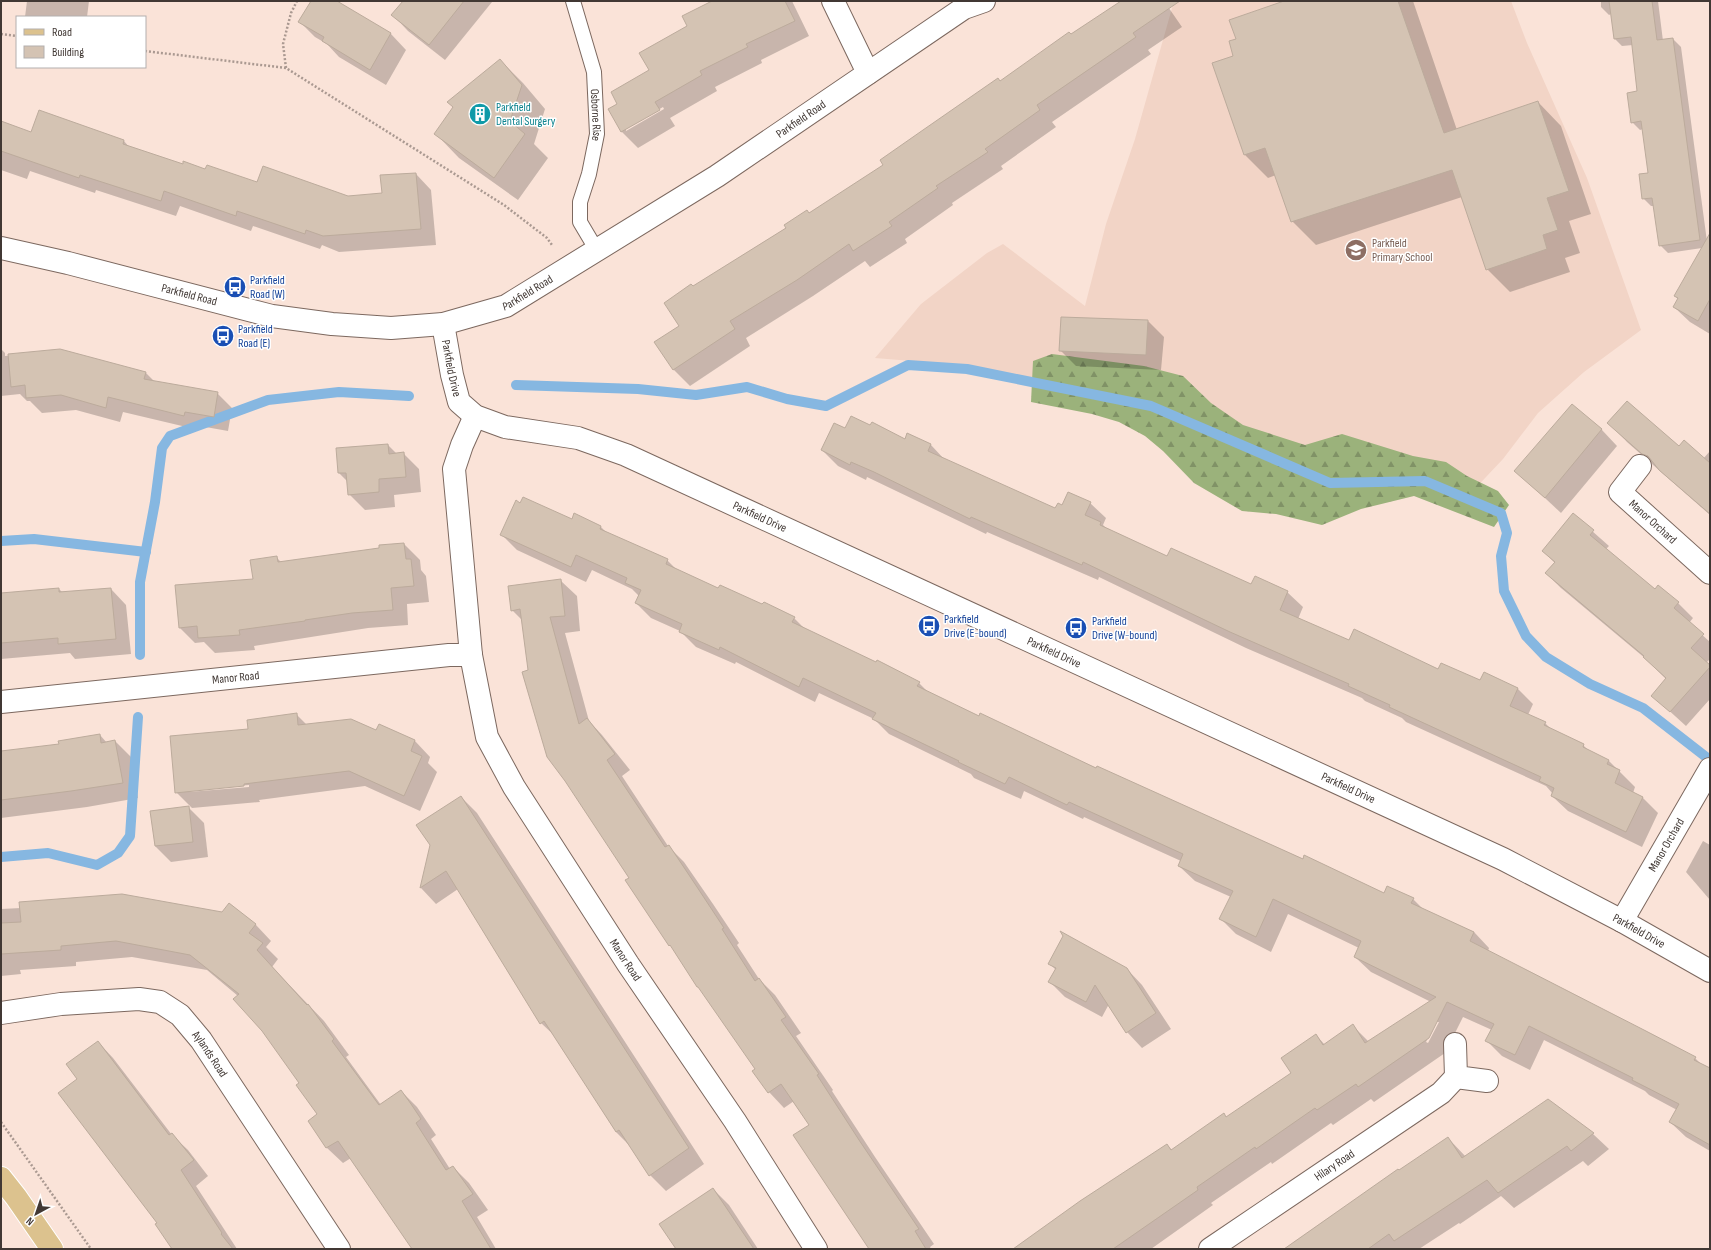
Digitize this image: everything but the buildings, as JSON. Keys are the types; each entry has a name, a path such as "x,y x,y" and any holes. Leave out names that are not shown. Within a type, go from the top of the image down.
{"main road":[{"path":"1,1172 52,1249"},
{"path":"1,1178 16,1196"}],"street":[{"path":"833,1 868,73"},
{"name":"Parkfield Road","path":"1,248 76,265 272,316 332,324 391,328 443,324 506,306 596,249 717,176 964,8 984,1"},
{"name":"Parkfield Drive","path":"443,324 452,375 459,402 475,416 505,427 578,438 626,455 1482,849 1622,921 1710,971"},
{"name":"Manor Road","path":"475,416 454,468 471,655 487,737 514,786 628,964 735,1121 816,1249"},
{"name":"Manor Orchard","path":"1640,466 1620,492 1710,573"},
{"name":"Manor Road","path":"1,702 449,655 471,655"},
{"name":"Manor Orchard","path":"1622,921 1708,773"},
{"name":"Aylands Road","path":"1,1012 61,1004 139,999 160,1002 180,1015 201,1040 339,1249"},
{"path":"1455,1044 1456,1077 1487,1081"},
{"name":"Hilary Road","path":"1210,1249 1441,1093 1456,1077"}],"lane":[{"name":"Osborne Rise","path":"573,1 594,72 597,134 590,174 580,202 580,222 596,249"}],"path":[{"path":"286,68 283,44 291,12 297,1"},
{"path":"1,34 16,36"},
{"path":"146,51 286,68 504,205 547,238 567,267"},
{"path":"1,1122 91,1249"}],"shaded area":[{"name":"Parkfield Primary School","path":"1174,1 1511,1 1527,43 1587,178 1641,330 1584,372 1538,413 1503,459 1469,495 1041,380 960,365 875,358 921,304 987,253 1003,244 1085,306 1106,224 1135,139"}],"green space":[{"path":"1052,354 1144,366 1183,376 1211,403 1243,425 1305,445 1342,434 1413,456 1446,462 1467,476 1498,491 1509,505 1494,527 1414,496 1361,509 1322,525 1276,514 1242,511 1194,483 1163,451 1145,436 1119,422 1092,414 1031,402 1033,361"}],"waterway":[{"path":"516,385 638,389 696,395 747,387 787,399 826,406 908,365 967,369 1151,406 1330,483 1425,481 1501,513 1507,533 1501,556 1504,591 1526,636 1546,657 1590,684 1643,708 1710,760"},
{"path":"140,655 140,582 155,502 162,448 170,436 268,400 339,392 409,396"},
{"path":"1,541 34,539 146,552"},
{"path":"1,857 48,853 97,865 118,853 130,836 138,717"}],"place":[{"name":"Parkfield Dental Surgery","path":"480,114"},
{"name":"Parkfield Primary School","path":"1356,250"},
{"name":"Parkfield Road (W)","path":"235,287"},
{"name":"Parkfield Road (E)","path":"223,336"},
{"name":"Parkfield Drive (E-bound)","path":"929,626"},
{"name":"Parkfield Drive (W-bound)","path":"1076,628"}]}
